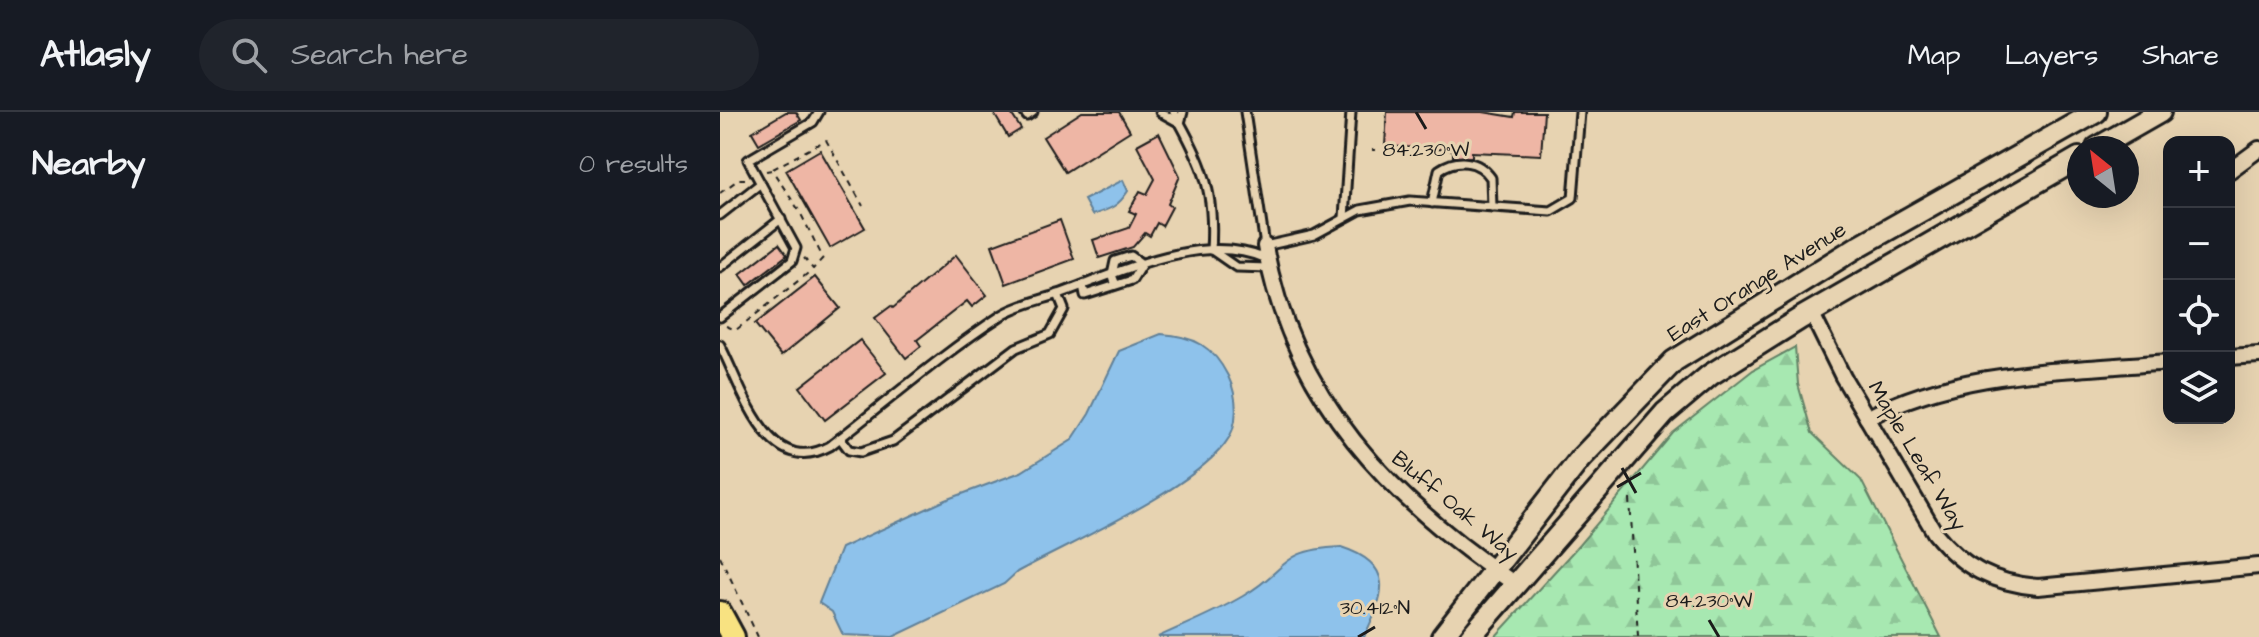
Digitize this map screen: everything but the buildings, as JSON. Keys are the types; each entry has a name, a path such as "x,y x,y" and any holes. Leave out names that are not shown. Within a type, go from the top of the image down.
{"main road":[{"path":"720,613 733,637"}],"street":[{"name":"East Orange Avenue","path":"1442,637 1580,459 1674,361 1859,246 2096,112"},
{"path":"2118,136 2160,112"},
{"path":"2235,167 2259,149"},
{"path":"1470,637 1665,413 1710,375 1811,312 2067,165"},
{"name":"Bluff Oak Way","path":"1268,258 1273,288 1296,346 1338,424 1410,502 1515,584"},
{"name":"Maple Leaf Way","path":"1811,312 1867,418 1944,544 1972,570 1992,579 2038,587 2259,566"},
{"path":"2235,357 2259,355"},
{"path":"1867,418 1896,402 1955,383 2163,363"}],"lane":[{"path":"720,317 792,261 796,248 748,160 813,122 819,112"},
{"path":"1024,112 1027,116 1033,112"},
{"path":"1160,112 1180,123"},
{"path":"1174,112 1209,181 1213,204 1211,250"},
{"path":"1180,123 1183,112"},
{"path":"1245,112 1268,258"},
{"path":"1344,218 1351,112"},
{"path":"1211,250 1236,267 1268,258 1360,210 1410,201 1551,211 1573,198 1580,112"},
{"path":"1432,203 1439,170 1462,161 1477,165 1491,178 1492,207"},
{"path":"720,215 761,183"},
{"path":"720,267 781,219"},
{"path":"720,345 764,429 781,449 809,455 840,438 1004,313 1142,264 1211,250 1249,252 1268,258"},
{"path":"1083,285 1085,295 1132,280 1142,264"},
{"path":"1112,275 1116,285"},
{"path":"840,438 849,450 861,452 893,441 1016,348 1050,334 1064,309 1058,294"}],"path":[{"path":"720,193 739,179 772,170 776,165 826,140 863,206"},
{"path":"720,327 736,330 823,258 800,219 800,212 772,170"},
{"path":"796,248 813,269"},
{"path":"1630,499 1638,637"},
{"path":"720,556 758,637"}],"green space":[{"path":"1795,347 1798,384 1812,433 1861,480 1941,637 1495,637 1579,545 1673,433 1753,370"}],"water":[{"path":"1123,180 1128,191 1121,201 1092,215 1084,200"},
{"path":"1161,334 1183,337 1201,344 1216,357 1231,384 1236,411 1233,429 1224,445 1206,463 1156,498 1017,572 1004,584 893,637 843,635 832,612 819,603 841,548 946,500 1021,472 1072,440 1089,414 1119,351"},
{"path":"1341,547 1371,563 1381,583 1377,608 1364,637 1158,637 1243,596 1294,557 1305,552"}]}
